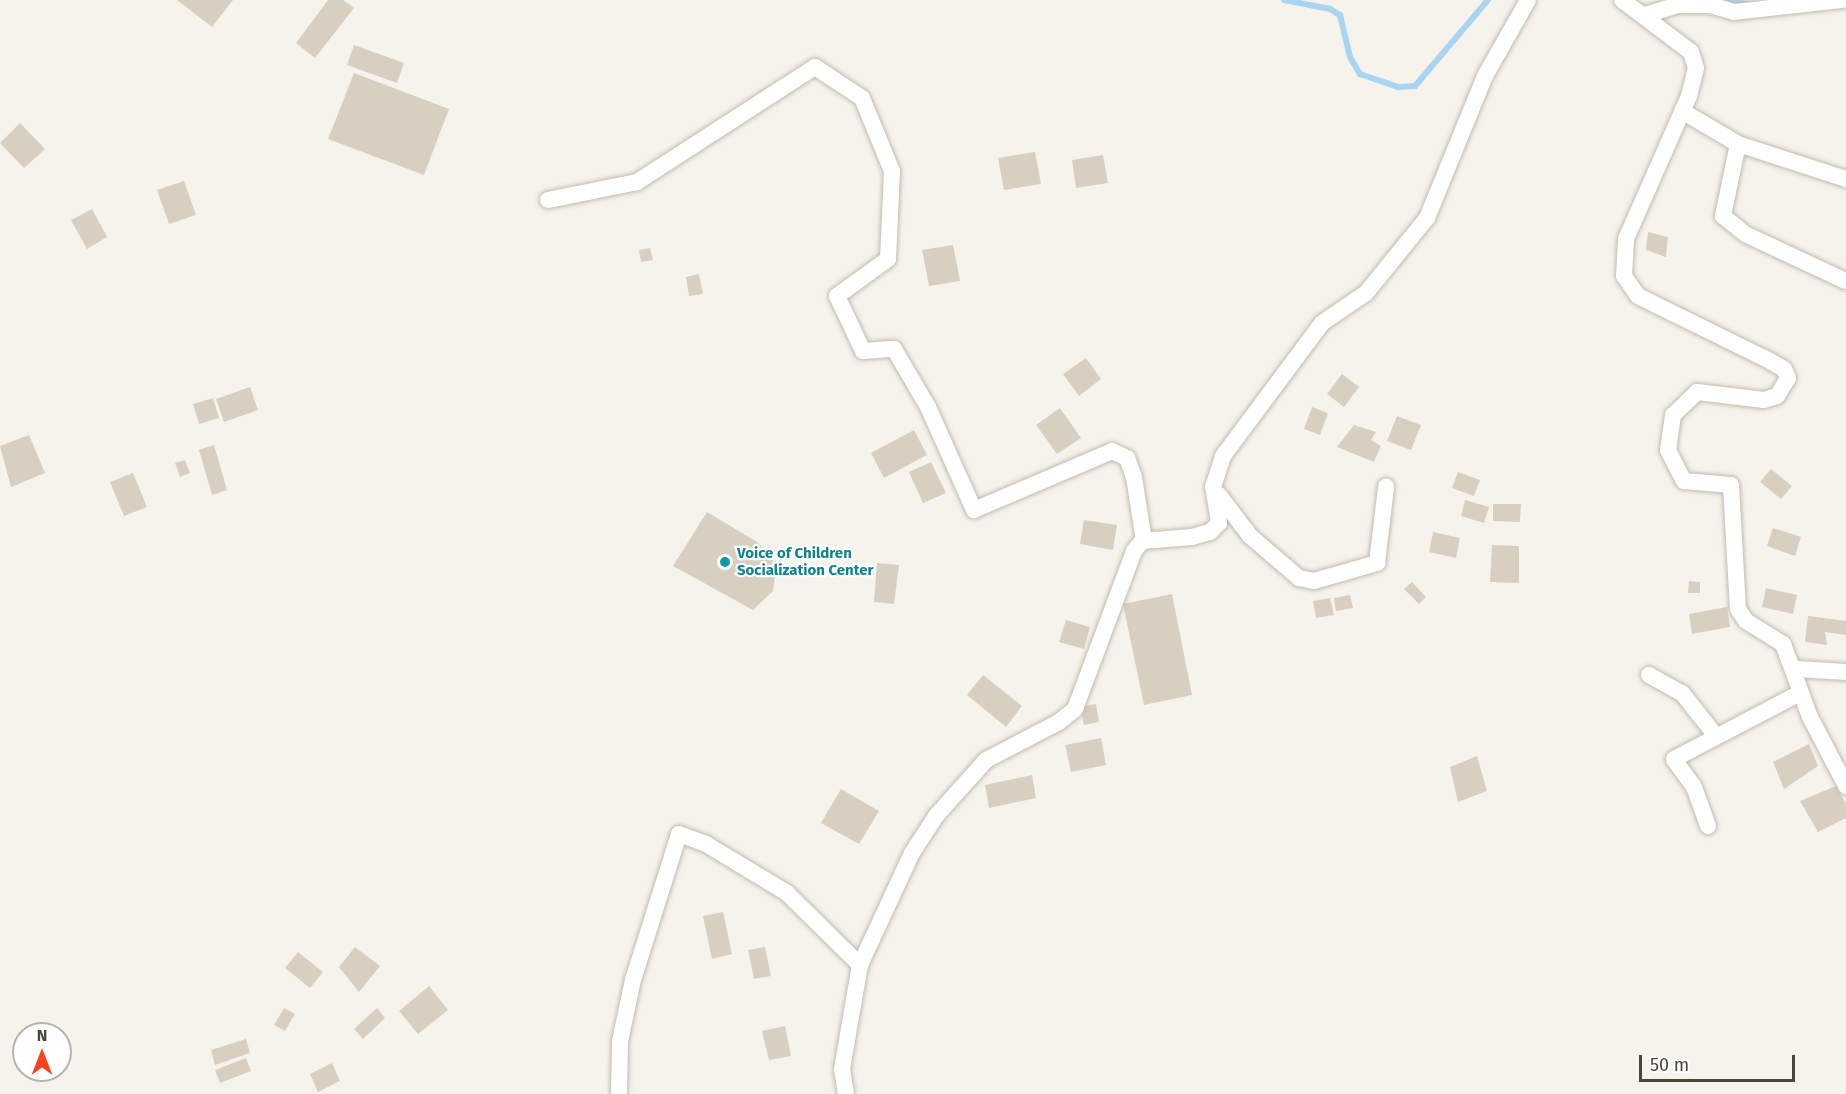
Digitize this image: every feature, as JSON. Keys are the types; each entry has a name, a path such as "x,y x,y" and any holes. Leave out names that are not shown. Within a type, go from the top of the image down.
{"street":[{"path":"846,1094 842,1069 861,965 912,853 936,816 986,760 1059,722 1075,709 1134,551 1144,541 1210,532 1219,523 1220,512 1213,487 1223,456 1322,323 1366,293 1427,218 1485,76 1528,0"},
{"path":"1622,0 1645,15 1691,52 1696,68 1682,111 1626,239 1622,264 1638,296 1784,369 1786,388 1777,396 1764,400 1696,392 1683,401 1670,424 1668,450 1684,481 1731,485 1738,609 1746,621 1783,644 1796,669 1800,693 1846,786"},
{"path":"1645,15 1678,5 1710,5 1734,12 1842,0"},
{"path":"548,200 637,182 815,67 862,98 892,171 888,259 837,296 863,351 894,349 928,407 974,510 1112,451 1127,458 1134,477 1144,541"},
{"path":"1682,111 1738,144 1846,179"},
{"path":"1738,144 1723,216 1745,234 1846,281"},
{"path":"1213,487 1250,536 1299,578 1314,581 1377,563 1386,486"},
{"path":"1796,669 1846,672"},
{"path":"1649,675 1682,693 1716,736"},
{"path":"1708,826 1694,787 1674,759 1800,693"},
{"path":"619,1094 620,1041 633,980 679,834 706,844 787,893 861,965"}],"building":[{"path":"177,0 233,0 212,27"},
{"path":"328,0 343,0 354,8 315,58 296,43"},
{"path":"354,45 404,63 397,83 347,65"},
{"path":"354,73 449,109 424,175 328,139"},
{"path":"20,123 45,149 24,168 0,143"},
{"path":"1035,152 1041,184 1004,190 998,158"},
{"path":"1103,155 1108,183 1076,188 1072,160"},
{"path":"184,181 196,215 169,224 157,190"},
{"path":"92,209 107,237 87,249 71,220"},
{"path":"1648,232 1668,237 1666,257 1646,250"},
{"path":"953,245 960,281 929,286 922,250"},
{"path":"650,248 653,260 641,262 639,250"},
{"path":"699,274 703,294 689,296 686,277"},
{"path":"1086,358 1101,379 1079,396 1063,374"},
{"path":"1342,374 1359,387 1344,407 1327,394"},
{"path":"250,387 258,410 224,422 216,399"},
{"path":"213,398 219,418 199,424 193,404"},
{"path":"1312,407 1328,413 1320,435 1304,429"},
{"path":"1060,408 1081,438 1057,454 1036,425"},
{"path":"1397,416 1421,425 1411,450 1387,441"},
{"path":"1354,425 1376,432 1371,440 1381,446 1374,462 1337,447"},
{"path":"914,430 927,455 884,478 871,453"},
{"path":"29,435 45,473 11,487 0,446"},
{"path":"214,445 227,490 212,495 199,450"},
{"path":"185,460 190,473 180,477 175,463"},
{"path":"931,462 946,493 923,503 909,472"},
{"path":"1771,469 1792,486 1781,499 1760,482"},
{"path":"1458,472 1480,480 1474,496 1452,488"},
{"path":"133,473 147,507 124,516 110,482"},
{"path":"1465,500 1489,507 1484,523 1461,516"},
{"path":"1493,504 1521,504 1520,522 1493,521"},
{"name":"Voice of Children Socialization Center","path":"707,512 757,542 772,558 776,569 773,591 753,610 673,566"},
{"path":"1084,520 1117,525 1113,550 1080,544"},
{"path":"1773,528 1801,537 1795,556 1767,546"},
{"path":"1433,532 1460,538 1456,558 1429,552"},
{"path":"1492,545 1519,546 1519,583 1490,582"},
{"path":"877,563 899,565 894,604 874,602"},
{"path":"1689,581 1700,582 1700,593 1688,593"},
{"path":"1412,582 1426,597 1419,604 1404,589"},
{"path":"1766,588 1797,595 1793,614 1762,607"},
{"path":"1172,594 1192,695 1144,705 1123,604"},
{"path":"1350,595 1353,608 1336,611 1334,598"},
{"path":"1330,598 1334,615 1316,618 1313,601"},
{"path":"1727,607 1730,627 1692,634 1689,614"},
{"path":"1808,616 1846,621 1846,635 1825,632 1827,645 1805,642"},
{"path":"1066,620 1090,627 1084,649 1059,642"},
{"path":"983,675 1022,706 1006,727 967,695"},
{"path":"1096,704 1099,722 1084,725 1080,707"},
{"path":"1101,738 1106,765 1071,772 1065,745"},
{"path":"1809,744 1818,766 1784,789 1773,762"},
{"path":"1477,756 1487,791 1458,802 1450,767"},
{"path":"1032,775 1036,798 989,808 985,785"},
{"path":"1836,786 1846,804 1846,818 1818,832 1800,801"},
{"path":"841,789 879,811 859,844 821,823"},
{"path":"723,912 732,954 712,959 703,916"},
{"path":"355,947 380,966 359,992 339,967"},
{"path":"765,947 771,976 754,979 748,950"},
{"path":"298,952 323,972 310,988 285,968"},
{"path":"429,986 448,1010 418,1034 399,1011"},
{"path":"284,1008 295,1014 285,1031 274,1025"},
{"path":"377,1008 385,1018 363,1039 354,1029"},
{"path":"785,1026 791,1056 769,1060 762,1031"},
{"path":"246,1039 250,1053 215,1065 211,1050"},
{"path":"246,1058 251,1071 220,1083 215,1070"},
{"path":"332,1063 340,1081 318,1092 310,1074"}],"waterway":[{"path":"1284,0 1330,9 1340,15 1350,57 1360,74 1398,87 1415,86 1488,0"},
{"path":"1720,1 1748,4"}],"place":[{"name":"Voice of Children Socialization Center","path":"725,562"}]}
